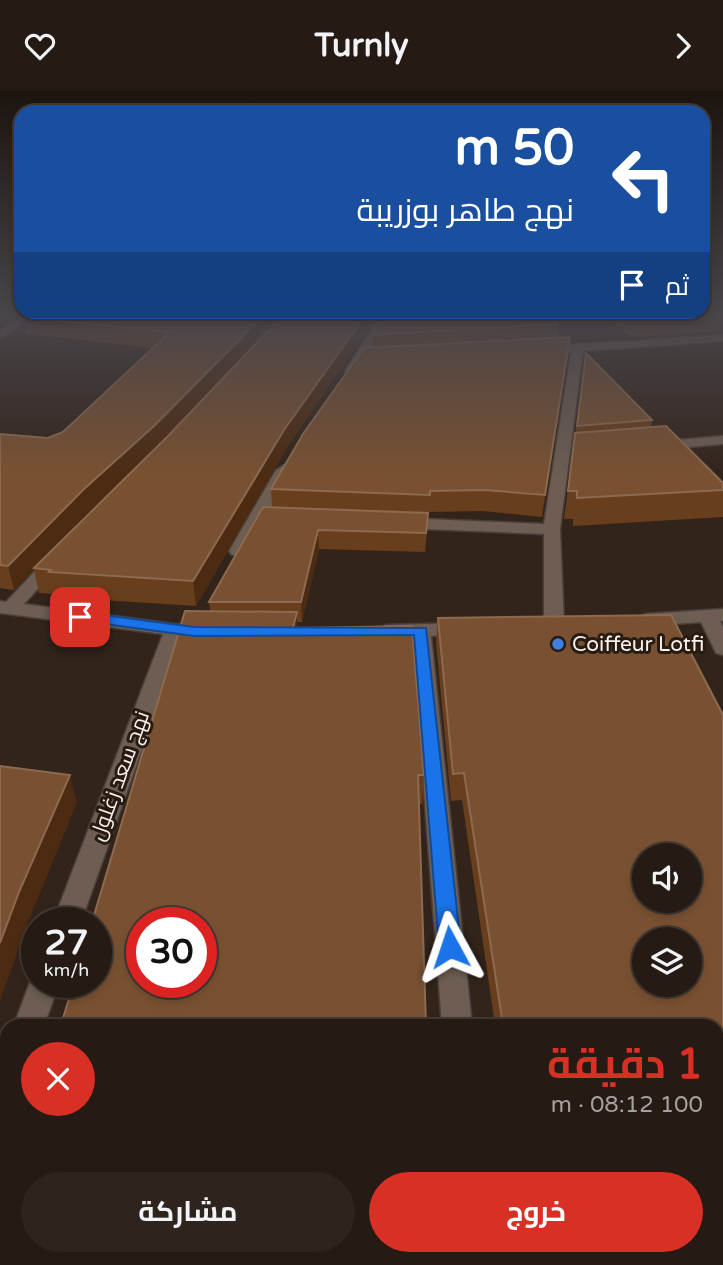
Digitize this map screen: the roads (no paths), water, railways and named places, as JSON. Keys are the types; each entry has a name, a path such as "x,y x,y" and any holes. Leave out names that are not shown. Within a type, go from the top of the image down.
{"street":[{"path":"343,383 358,368"},
{"path":"554,626 552,529 570,453 576,368"},
{"path":"643,447 723,440"},
{"path":"232,563 264,518 295,452"},
{"path":"378,522 552,529"},
{"path":"5,608 67,548"},
{"path":"5,608 221,631"},
{"path":"624,622 715,615 723,649"},
{"name":"نهج سعد زغلول","path":"72,907 190,627"},
{"path":"367,631 487,628"},
{"path":"421,631 456,1019"},
{"path":"31,1019 39,998"}],"place":[{"name":"Coiffeur Lotfi","path":"558,644"}]}
